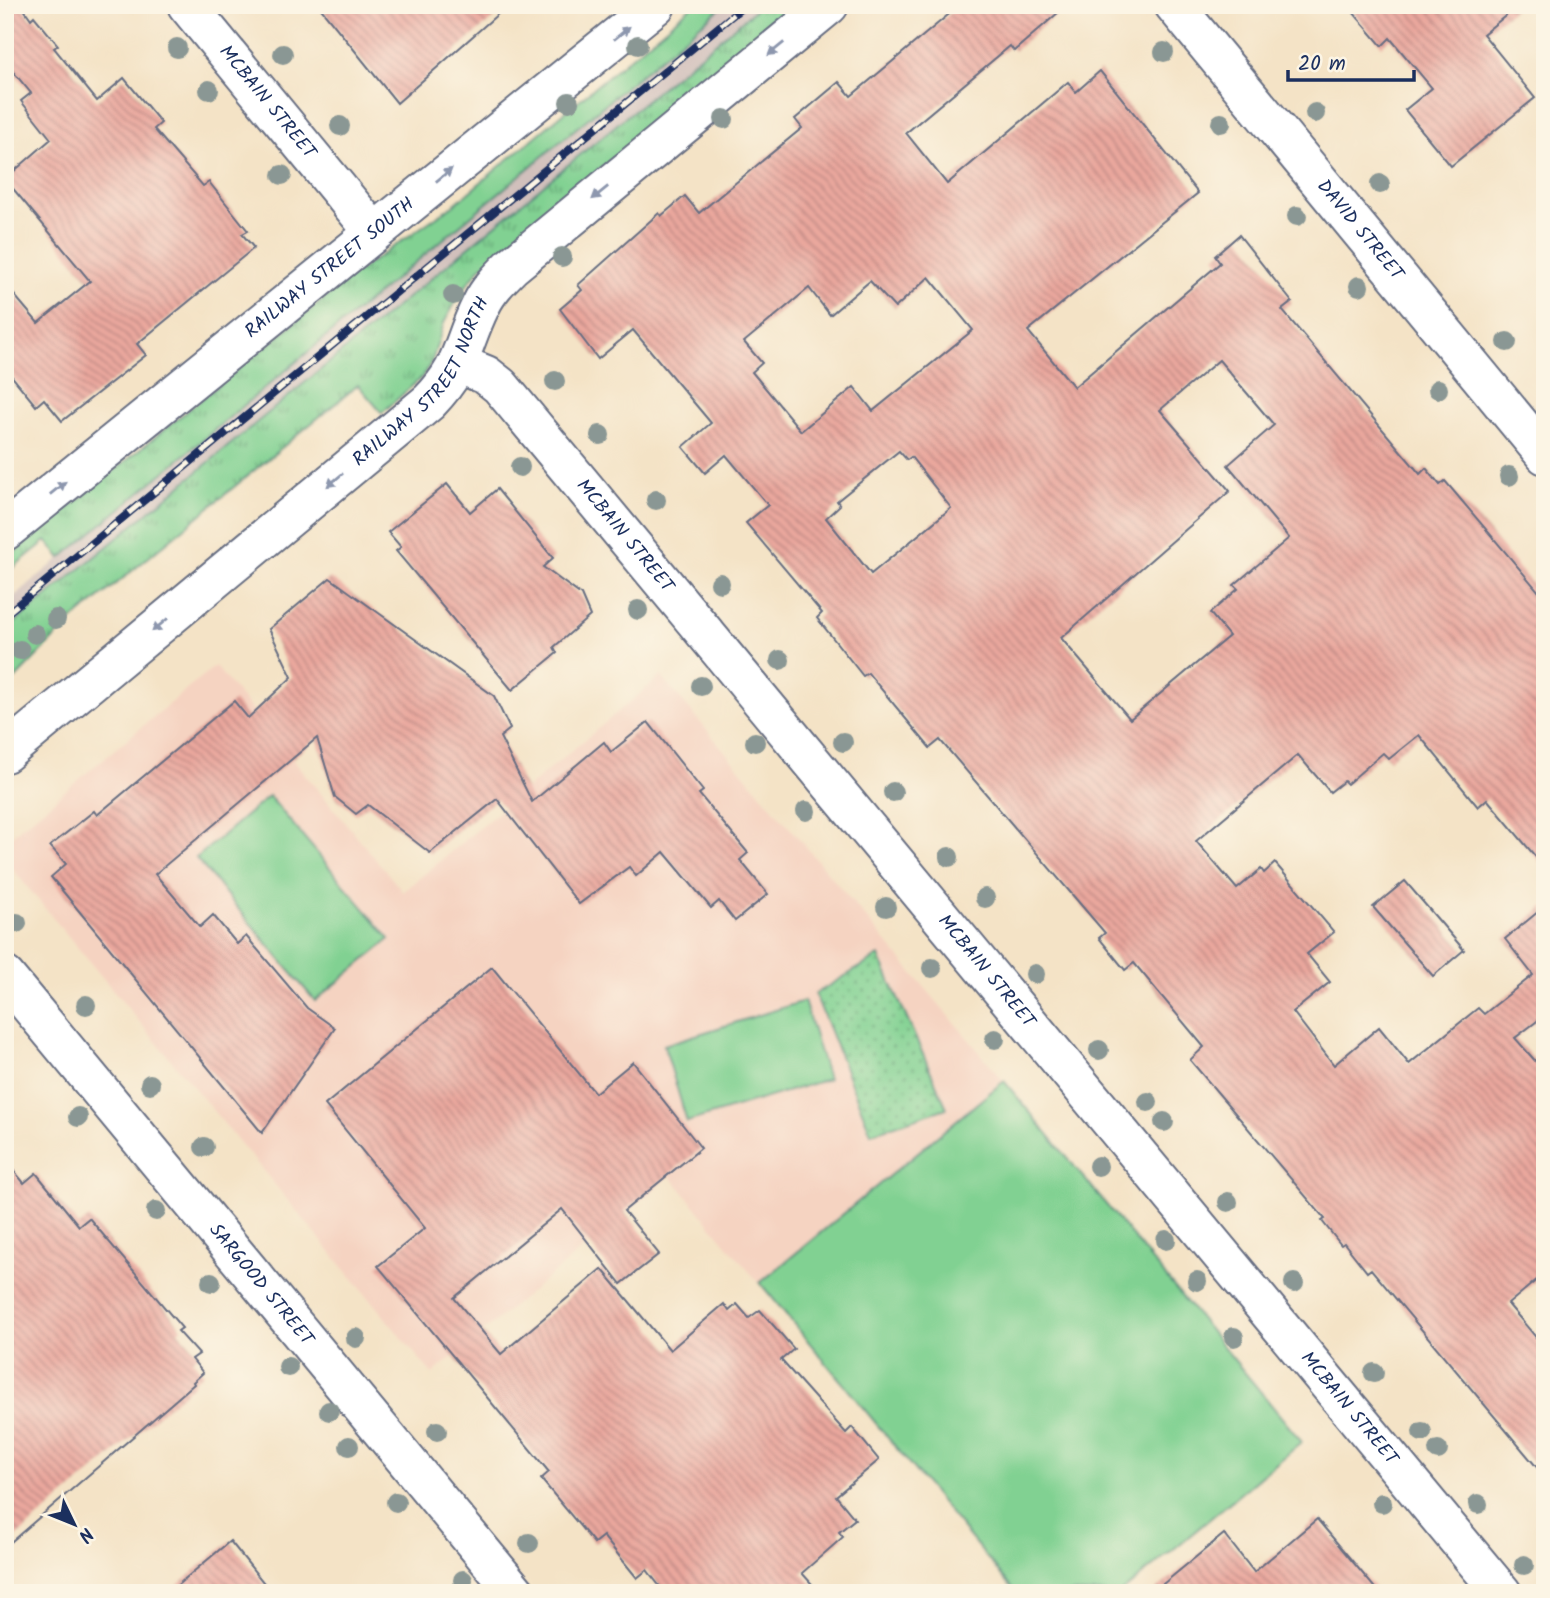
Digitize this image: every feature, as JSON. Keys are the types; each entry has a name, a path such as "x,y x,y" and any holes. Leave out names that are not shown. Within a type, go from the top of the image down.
{"street":[{"name":"MCBAIN STREET","path":"187,5 373,231"},
{"name":"RAILWAY STREET SOUTH","path":"5,531 656,5"},
{"name":"RAILWAY STREET NORTH","path":"5,753 429,402 447,383 459,364 481,304 495,283 512,266 829,5"},
{"name":"DAVID STREET","path":"1174,5 1545,455"},
{"name":"MCBAIN STREET","path":"459,364 486,375 500,387 1502,1593"},
{"name":"SARGOOD STREET","path":"5,976 516,1593"}],"shaded area":[{"path":"724,5 761,5 5,631 5,604"},
{"path":"215,666 403,892 661,676 1004,1081 1302,1442 1121,1593 1016,1593 670,1176 432,1374 5,860 5,841"}],"green space":[{"path":"693,5 724,5 61,558 46,541 5,574 5,560 353,275 456,203"},
{"path":"761,5 799,5 481,267 462,291 444,323 432,361 422,377 382,413 358,385 70,622 5,689 5,631"},
{"path":"269,796 390,939 315,1001 196,858"},
{"path":"879,956 947,1108 871,1133 815,994"},
{"path":"804,1001 828,1079 687,1122 664,1045"},
{"path":"1004,1081 1302,1442 1121,1593 1016,1593 760,1283"}],"building":[{"path":"5,5 21,5 31,19 34,16 58,45 54,48 97,101 124,78 161,123 154,129 203,186 209,182 248,231 242,234 254,248 137,344 146,355 62,421 44,399 36,406 5,368 5,284 38,323 90,281 5,179 51,139 21,101 31,93 5,62"},
{"path":"318,5 508,5 397,103"},
{"path":"960,5 1067,5 1014,51 1010,46 906,133 947,184 1068,82 1076,92 1100,71 1198,193 1028,331 1074,387 1220,263 1215,256 1239,235 1292,302 1282,310 1420,474 1426,468 1440,485 1445,481 1545,599 1545,868 1487,799 1478,807 1419,735 1389,759 1383,753 1347,784 1344,781 1330,792 1298,755 1196,841 1237,889 1261,869 1264,873 1275,863 1334,932 1307,954 1330,982 1293,1012 1334,1065 1379,1027 1409,1064 1478,1008 1484,1014 1533,975 1505,939 1545,906 1545,1015 1515,1038 1545,1072 1545,1273 1508,1304 1545,1348 1545,1477 1371,1269 1367,1272 1344,1243 1341,1245 1322,1221 1325,1219 1190,1060 1204,1047 1134,963 1125,970 1099,938 1105,933 940,740 930,748 868,673 863,676 817,618 822,613 746,523 768,505 726,455 705,473 683,447 711,423 633,330 598,359 560,309 582,290 578,285 659,213 661,216 685,196 699,213 802,128 795,119 839,82 851,96","holes":["929,277 973,330 873,411 854,387 801,431 752,372 762,363 744,342 809,288 830,315 870,281 895,308","1219,360 1274,425 1228,465 1289,538 1234,585 1238,589 1210,613 1229,636 1130,719 1061,638 1230,491 1160,410","899,451 907,460 911,457 951,508 871,574 826,518 840,505 837,501"]},
{"path":"1347,5 1519,5 1483,34 1535,98 1451,166 1405,110 1432,88 1390,38 1382,46"},
{"path":"447,484 470,512 497,489 553,558 543,567 581,595 590,616 554,647 557,653 512,690 396,551 401,547 388,532"},
{"path":"330,578 494,696 510,729 500,737 532,802 604,742 611,752 648,722 703,791 699,794 748,853 740,860 768,894 735,921 719,901 711,908 664,852 636,876 629,867 579,904 497,799 430,853 368,805 356,814 335,797 317,738 155,874 200,927 213,915 237,944 246,936 307,1008 335,1028 262,1133 51,877 66,864 50,846 94,811 97,815 234,701 248,718 292,677 269,629"},
{"path":"1405,881 1464,950 1433,976 1373,907"},
{"path":"492,967 595,1093 633,1062 701,1148 624,1211 659,1254 621,1284 562,1209 454,1298 501,1354 602,1269 670,1350 724,1304 729,1311 737,1304 749,1318 760,1310 794,1349 781,1360 846,1433 852,1427 879,1460 836,1496 855,1519 839,1532 843,1537 802,1573 820,1593 665,1593 647,1570 637,1578 603,1536 594,1543 541,1479 549,1472 378,1266 425,1228 325,1105"},
{"path":"5,1160 24,1183 36,1173 79,1226 89,1218 182,1328 178,1331 199,1354 192,1359 203,1373 194,1384 5,1547"},
{"path":"1317,1519 1379,1593 1152,1593 1224,1534 1254,1572"},
{"path":"230,1541 272,1593 168,1593"}],"railway":[{"path":"5,615 745,5"}]}
